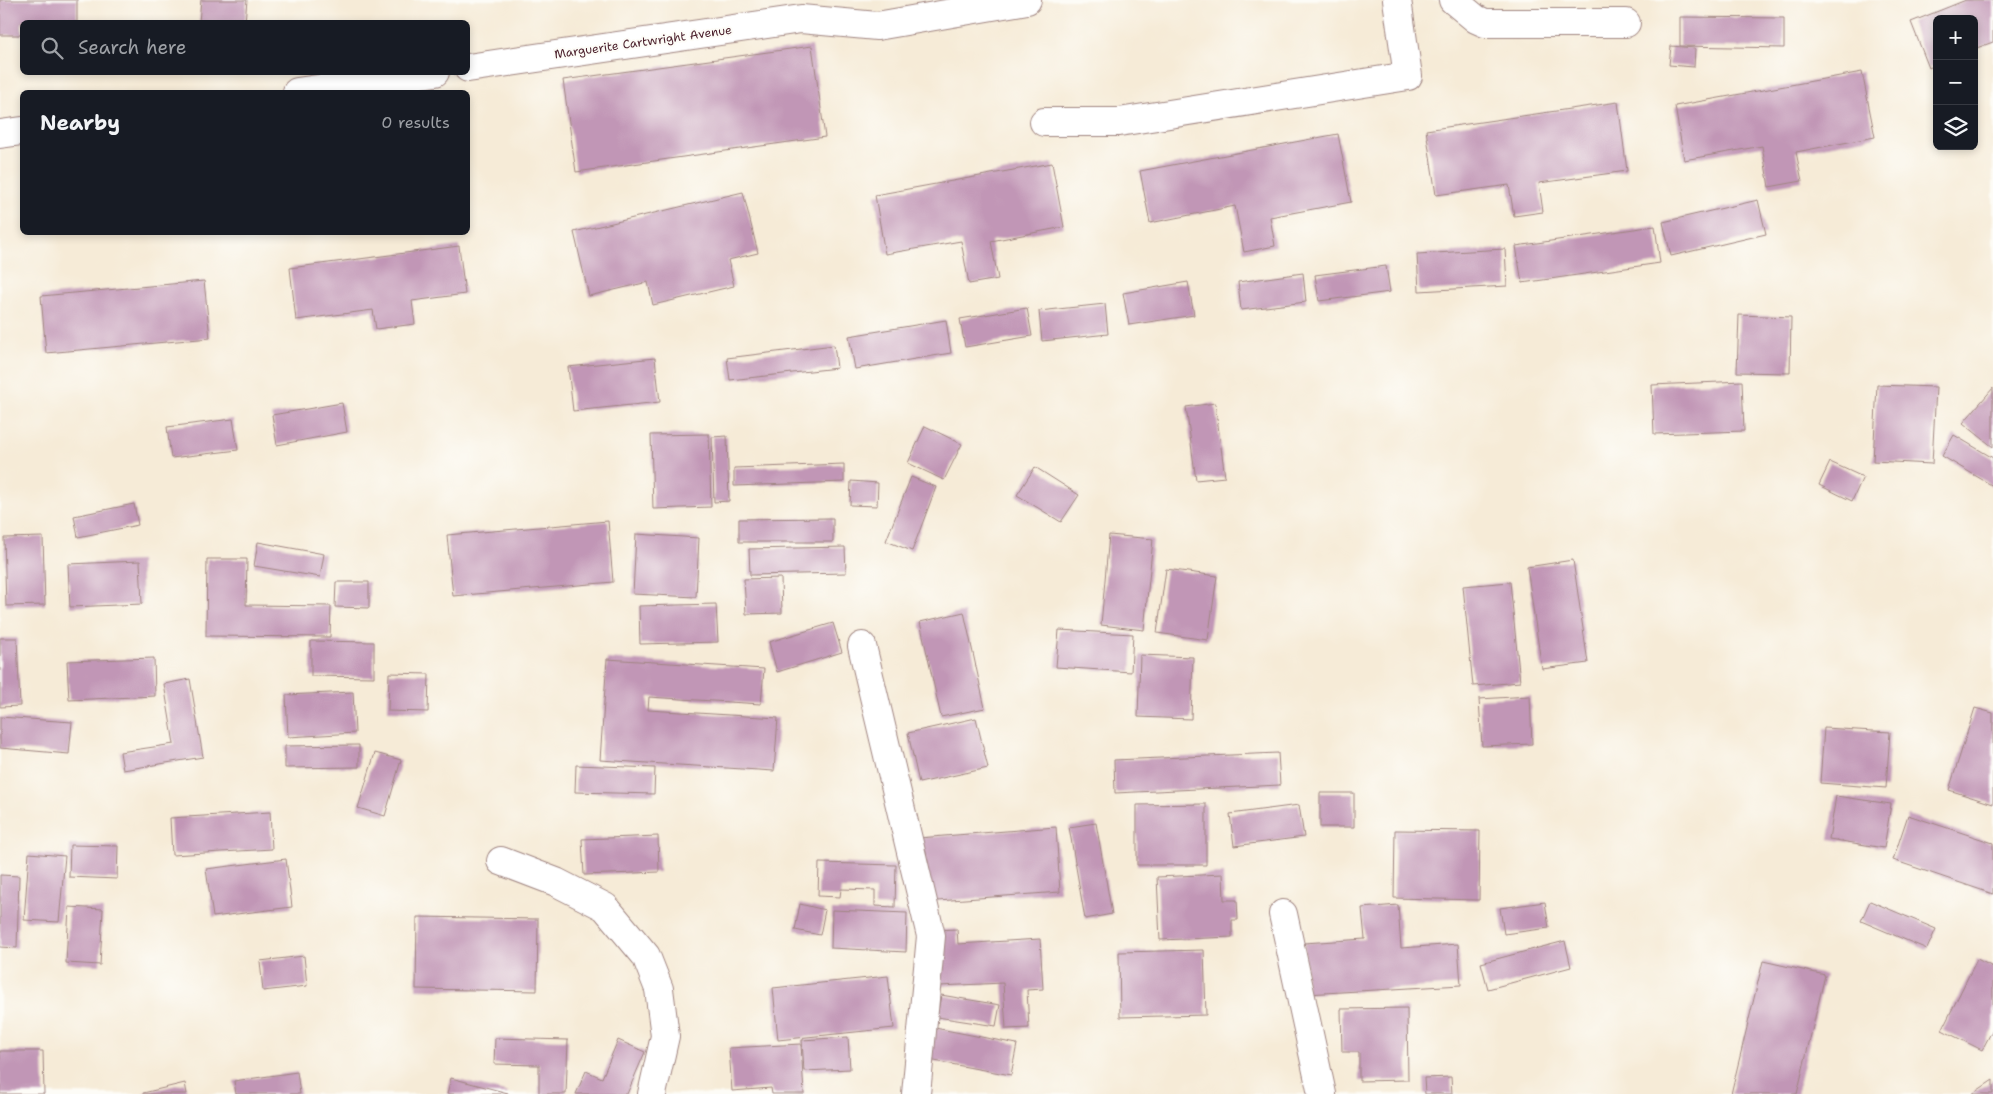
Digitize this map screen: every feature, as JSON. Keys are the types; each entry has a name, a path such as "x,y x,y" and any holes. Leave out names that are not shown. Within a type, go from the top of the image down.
{"street":[{"name":"Marguerite Cartwright Avenue","path":"470,68 801,9 877,26 1026,0"},
{"path":"1044,122 1118,122 1408,76 1397,0"},
{"path":"1453,0 1476,19 1485,22 1626,22"},
{"path":"311,90 414,75"},
{"path":"0,134 20,131"},
{"path":"862,646 931,936 916,1094"},
{"path":"501,861 556,882 605,907 646,956 659,989 665,1036 652,1094"},
{"path":"1283,914 1322,1094"}],"building":[{"path":"0,0 77,0 77,20 20,20 20,35 0,35"},
{"path":"201,0 247,0 245,20 199,20"},
{"path":"1966,0 1993,0 1993,42 1978,48 1978,15 1933,15 1933,66 1929,68 1911,22"},
{"path":"1680,17 1784,18 1784,48 1680,46"},
{"path":"812,46 825,137 576,172 563,80"},
{"path":"1671,46 1695,48 1694,67 1669,65"},
{"path":"1862,72 1875,137 1796,152 1802,181 1769,187 1762,146 1684,160 1675,106"},
{"path":"1618,102 1627,171 1539,183 1543,212 1514,216 1509,185 1436,195 1426,130"},
{"path":"1338,134 1351,202 1270,217 1275,246 1244,252 1235,206 1150,223 1140,171"},
{"path":"1052,163 1064,227 991,241 998,279 969,284 961,241 885,254 875,195"},
{"path":"743,192 758,253 728,260 734,286 653,305 648,282 589,296 574,232"},
{"path":"1758,200 1766,234 1671,256 1663,222"},
{"path":"1655,226 1660,263 1522,283 1516,246"},
{"path":"459,246 465,294 412,301 415,324 376,329 373,310 296,320 290,268"},
{"path":"1505,249 1507,286 1419,291 1417,254"},
{"path":"1386,266 1390,292 1319,301 1315,275"},
{"path":"1303,273 1306,302 1241,310 1238,282"},
{"path":"204,281 210,338 46,353 41,296"},
{"path":"1188,282 1194,315 1129,325 1123,293"},
{"path":"1105,304 1108,334 1042,341 1039,311"},
{"path":"1027,308 1032,336 965,347 960,319"},
{"path":"1739,315 1791,317 1790,373 1737,372"},
{"path":"946,320 951,353 855,369 849,336"},
{"path":"834,345 837,368 730,380 727,358"},
{"path":"655,358 660,402 573,411 568,367"},
{"path":"1742,381 1744,431 1654,434 1652,385"},
{"path":"1877,385 1936,387 1932,464 1873,461"},
{"path":"1993,388 1993,447 1963,423"},
{"path":"342,403 347,432 277,445 272,415"},
{"path":"1215,403 1225,477 1196,480 1186,407"},
{"path":"233,419 238,450 171,458 167,427"},
{"path":"925,426 962,444 944,480 908,463"},
{"path":"709,434 711,507 653,509 651,435"},
{"path":"1954,435 1993,458 1993,486 1942,456"},
{"path":"727,436 729,501 714,502 712,437"},
{"path":"1830,462 1863,477 1852,501 1819,485"},
{"path":"844,464 844,482 734,486 734,468"},
{"path":"1035,467 1079,495 1061,522 1017,495"},
{"path":"911,477 936,487 912,551 886,541"},
{"path":"851,481 878,483 877,506 850,505"},
{"path":"134,504 138,525 78,537 74,516"},
{"path":"833,518 833,542 739,542 739,519"},
{"path":"608,521 613,582 453,596 447,535"},
{"path":"636,534 699,538 696,597 633,594"},
{"path":"1109,535 1153,539 1144,630 1101,625"},
{"path":"43,537 45,605 6,606 4,538"},
{"path":"258,542 324,554 320,577 254,566"},
{"path":"845,547 846,573 750,575 749,549"},
{"path":"207,559 247,559 246,605 331,606 330,637 206,636"},
{"path":"1573,560 1588,663 1542,669 1527,567"},
{"path":"140,561 142,604 70,607 68,564"},
{"path":"1166,569 1217,576 1208,640 1157,633"},
{"path":"781,578 782,613 746,614 744,579"},
{"path":"336,582 369,582 369,608 335,607"},
{"path":"1510,582 1520,682 1473,686 1463,586"},
{"path":"716,604 718,642 640,644 639,606"},
{"path":"964,612 985,708 941,717 920,622"},
{"path":"833,623 842,652 777,672 769,642"},
{"path":"1059,630 1133,634 1131,672 1056,667"},
{"path":"0,638 17,638 20,706 0,707"},
{"path":"311,641 374,642 374,677 311,676"},
{"path":"1140,655 1193,657 1191,719 1138,717"},
{"path":"154,658 155,696 69,700 67,661"},
{"path":"607,659 764,669 761,704 649,697 648,710 778,718 774,771 600,760"},
{"path":"389,673 429,674 428,712 388,711"},
{"path":"190,679 203,757 123,770 120,752 174,744 164,684"},
{"path":"353,692 355,733 288,737 286,695"},
{"path":"1530,696 1532,744 1482,746 1479,699"},
{"path":"1975,708 1993,713 1993,804 1949,790"},
{"path":"0,717 72,722 69,754 0,748"},
{"path":"976,718 988,768 919,783 908,733"},
{"path":"1824,728 1890,732 1886,788 1820,783"},
{"path":"359,745 359,767 285,768 285,746"},
{"path":"375,753 401,760 385,816 358,808"},
{"path":"1278,753 1280,785 1115,793 1114,760"},
{"path":"576,765 655,768 654,794 575,792"},
{"path":"1320,793 1354,793 1354,827 1320,827"},
{"path":"1836,796 1891,804 1884,848 1829,839"},
{"path":"1206,804 1206,865 1137,865 1137,805"},
{"path":"1299,805 1304,837 1234,846 1230,814"},
{"path":"270,812 272,849 172,855 170,818"},
{"path":"1908,815 1993,843 1993,894 1893,860"},
{"path":"1096,823 1112,914 1085,919 1069,827"},
{"path":"1056,827 1060,892 924,902 919,838"},
{"path":"1395,830 1480,831 1479,900 1394,898"},
{"path":"658,836 659,872 584,875 582,839"},
{"path":"70,845 118,846 117,879 69,877"},
{"path":"29,853 65,856 59,922 24,920"},
{"path":"286,859 292,907 213,917 206,869"},
{"path":"819,863 896,865 895,907 875,906 875,890 841,889 840,897 818,896"},
{"path":"1223,874 1224,900 1237,900 1238,920 1232,920 1232,937 1160,940 1157,877"},
{"path":"0,875 19,876 17,948 0,947"},
{"path":"1870,901 1936,929 1927,949 1861,921"},
{"path":"1545,902 1549,928 1504,934 1500,908"},
{"path":"800,904 825,910 820,935 795,930"},
{"path":"1398,905 1401,948 1458,944 1461,985 1307,994 1304,943 1365,939 1362,908"},
{"path":"69,907 103,909 100,965 66,963"},
{"path":"832,910 907,913 906,952 831,948"},
{"path":"417,917 538,919 537,991 416,989"},
{"path":"957,929 958,944 1040,939 1043,989 1027,990 1029,1028 1006,1029 1003,983 939,986 936,930"},
{"path":"1565,941 1571,967 1488,989 1481,963"},
{"path":"1204,950 1206,1015 1120,1017 1119,952"},
{"path":"304,956 307,986 263,991 260,961"},
{"path":"1977,959 1993,967 1993,1029 1982,1050 1942,1030"},
{"path":"1763,961 1825,975 1797,1094 1731,1094"},
{"path":"888,976 894,1028 778,1040 773,988"},
{"path":"941,995 1000,1005 996,1026 937,1017"},
{"path":"1407,1008 1408,1080 1359,1081 1359,1052 1342,1052 1341,1009"},
{"path":"935,1028 1017,1044 1011,1075 929,1060"},
{"path":"848,1037 850,1069 804,1071 802,1040"},
{"path":"495,1038 568,1040 566,1094 539,1094 539,1065 494,1064"},
{"path":"618,1040 645,1052 627,1094 576,1094 586,1071 602,1078"},
{"path":"801,1044 804,1094 772,1094 771,1088 732,1091 729,1048"},
{"path":"0,1051 43,1051 44,1094 0,1094"},
{"path":"297,1072 300,1094 236,1094 234,1081"},
{"path":"1451,1077 1452,1094 1425,1094 1424,1078"},
{"path":"451,1078 508,1093 508,1094 447,1094"},
{"path":"1993,1080 1993,1094 1972,1094"},
{"path":"185,1083 187,1094 143,1094 143,1093"}]}
